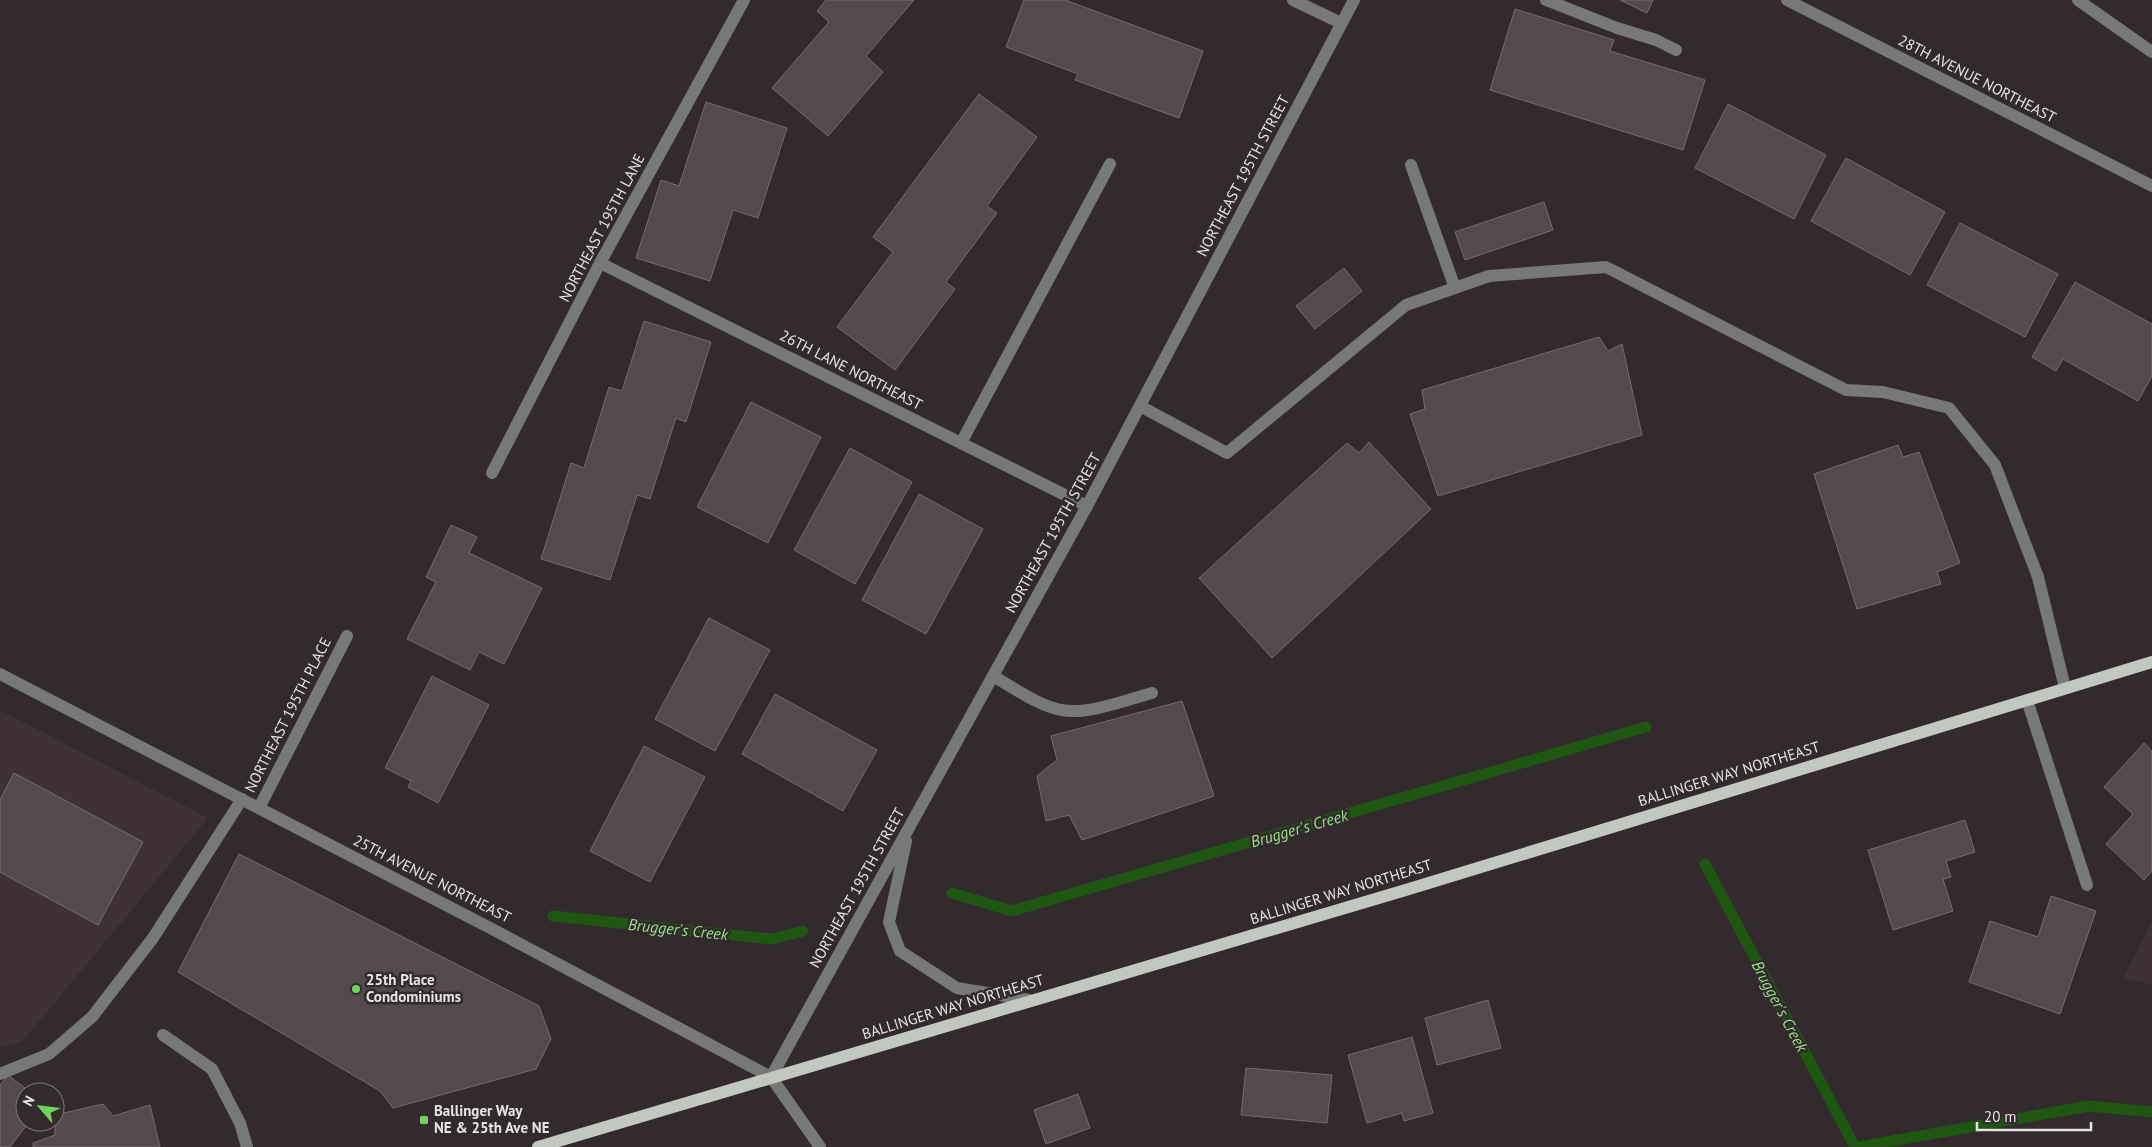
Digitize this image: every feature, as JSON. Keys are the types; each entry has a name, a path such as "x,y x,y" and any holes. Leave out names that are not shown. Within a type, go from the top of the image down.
{"main road":[{"name":"BALLINGER WAY NORTHEAST","path":"538,1147 1409,889 2152,662"}],"street":[{"name":"NORTHEAST 195TH LANE","path":"492,473 600,263 744,0"},
{"path":"1293,0 1341,23"},
{"name":"NORTHEAST 195TH STREET","path":"771,1077 1086,506 1354,0"},
{"path":"1546,0 1617,28 1656,40 1676,50"},
{"name":"28TH AVENUE NORTHEAST","path":"1787,0 2152,186"},
{"path":"2078,0 2152,52"},
{"path":"961,443 1110,164"},
{"path":"1411,165 1454,288"},
{"name":"26TH LANE NORTHEAST","path":"600,263 1086,506"},
{"path":"1140,406 1227,453 1406,305 1489,276 1606,267 1846,390 1883,392 1949,408 1995,465 2038,577 2065,688"},
{"name":"NORTHEAST 195TH PLACE","path":"259,808 347,636"},
{"name":"25TH AVENUE NORTHEAST","path":"0,674 771,1077 820,1147"},
{"path":"992,676 1044,704 1062,710 1082,711 1152,693"},
{"path":"2027,700 2087,885"},
{"path":"0,1074 49,1054 92,1017 153,938 242,800"},
{"path":"909,828 888,922 900,951 957,988 1029,1000"},
{"path":"164,1035 212,1069 240,1123 247,1147"}],"shaded area":[{"path":"0,710 208,818 22,1042 0,1048"},
{"path":"2152,922 2152,985 2123,978"}],"building":[{"path":"826,0 914,0 866,56 883,72 828,136 772,88 829,22 817,11"},
{"path":"1024,0 1065,0 1203,51 1179,118 1075,80 1078,74 1006,47"},
{"path":"1620,0 1653,0 1647,13"},
{"path":"1515,9 1614,40 1610,51 1705,80 1683,150 1490,90"},
{"path":"979,94 1037,137 987,206 997,213 946,282 955,289 895,370 837,327 893,252 873,237"},
{"path":"706,102 787,128 758,218 733,210 710,281 636,258 661,180 679,186"},
{"path":"1728,104 1826,155 1794,219 1695,168"},
{"path":"1846,158 1945,212 1910,275 1811,221"},
{"path":"1544,202 1553,230 1465,260 1455,232"},
{"path":"1960,223 2058,274 2025,337 1927,285"},
{"path":"1344,268 1362,291 1315,329 1296,306"},
{"path":"2075,282 2152,324 2152,376 2138,401 2063,359 2056,371 2032,357"},
{"path":"644,321 711,342 686,422 676,418 650,499 637,495 610,580 541,559 571,463 584,468 609,387 622,391"},
{"path":"1599,337 1608,351 1622,344 1642,435 1438,496 1410,414 1425,409 1422,390"},
{"path":"751,402 821,437 768,543 697,507"},
{"path":"1369,442 1431,509 1272,658 1199,578 1347,443 1359,453"},
{"path":"1898,445 1903,457 1919,452 1960,563 1937,572 1941,584 1857,609 1814,474"},
{"path":"850,448 912,482 855,584 794,550"},
{"path":"919,494 983,529 926,634 862,600"},
{"path":"451,525 477,537 469,553 542,588 504,664 479,652 470,670 407,639 436,582 426,577"},
{"path":"709,618 770,650 715,751 655,719"},
{"path":"432,676 489,705 438,803 408,787 411,781 385,768"},
{"path":"775,694 877,750 843,811 742,754"},
{"path":"1182,701 1214,796 1082,840 1069,815 1046,821 1037,776 1057,760 1051,736"},
{"path":"2144,743 2152,751 2152,871 2144,880 2106,844 2133,814 2104,787"},
{"path":"644,746 705,777 650,882 590,851"},
{"path":"14,773 143,842 98,925 0,872 0,800"},
{"path":"1965,820 1975,852 1946,861 1951,877 1943,879 1953,911 1893,930 1868,850"},
{"name":"25th Place Condominiums","path":"239,854 539,1006 551,1039 536,1069 393,1108 380,1091 178,972"},
{"path":"2051,896 2096,911 2060,1014 1969,982 1990,921 2038,937"},
{"path":"1488,1000 1501,1048 1437,1065 1425,1018"},
{"path":"1412,1037 1433,1113 1404,1121 1402,1113 1367,1123 1348,1055"},
{"path":"1246,1068 1332,1075 1327,1123 1241,1115"},
{"path":"8,1075 17,1082 15,1082 15,1132 21,1132 10,1147 0,1147 0,1085"},
{"path":"1078,1094 1090,1128 1046,1144 1034,1110"},
{"path":"103,1104 113,1116 150,1105 160,1147 33,1147 33,1143 55,1135 55,1132 65,1132 65,1113"}],"waterway":[{"name":"Brugger's Creek","path":"952,893 1012,911 1646,727"},
{"name":"Brugger's Creek","path":"1705,864 1855,1147"},
{"name":"Brugger's Creek","path":"553,916 772,939 803,931"},
{"name":"Brugger's Creek","path":"1858,1147 2089,1106 2152,1112"}],"place":[{"name":"25th Place Condominiums","path":"356,989"},
{"name":"Ballinger Way NE & 25th Ave NE","path":"424,1120"}]}
